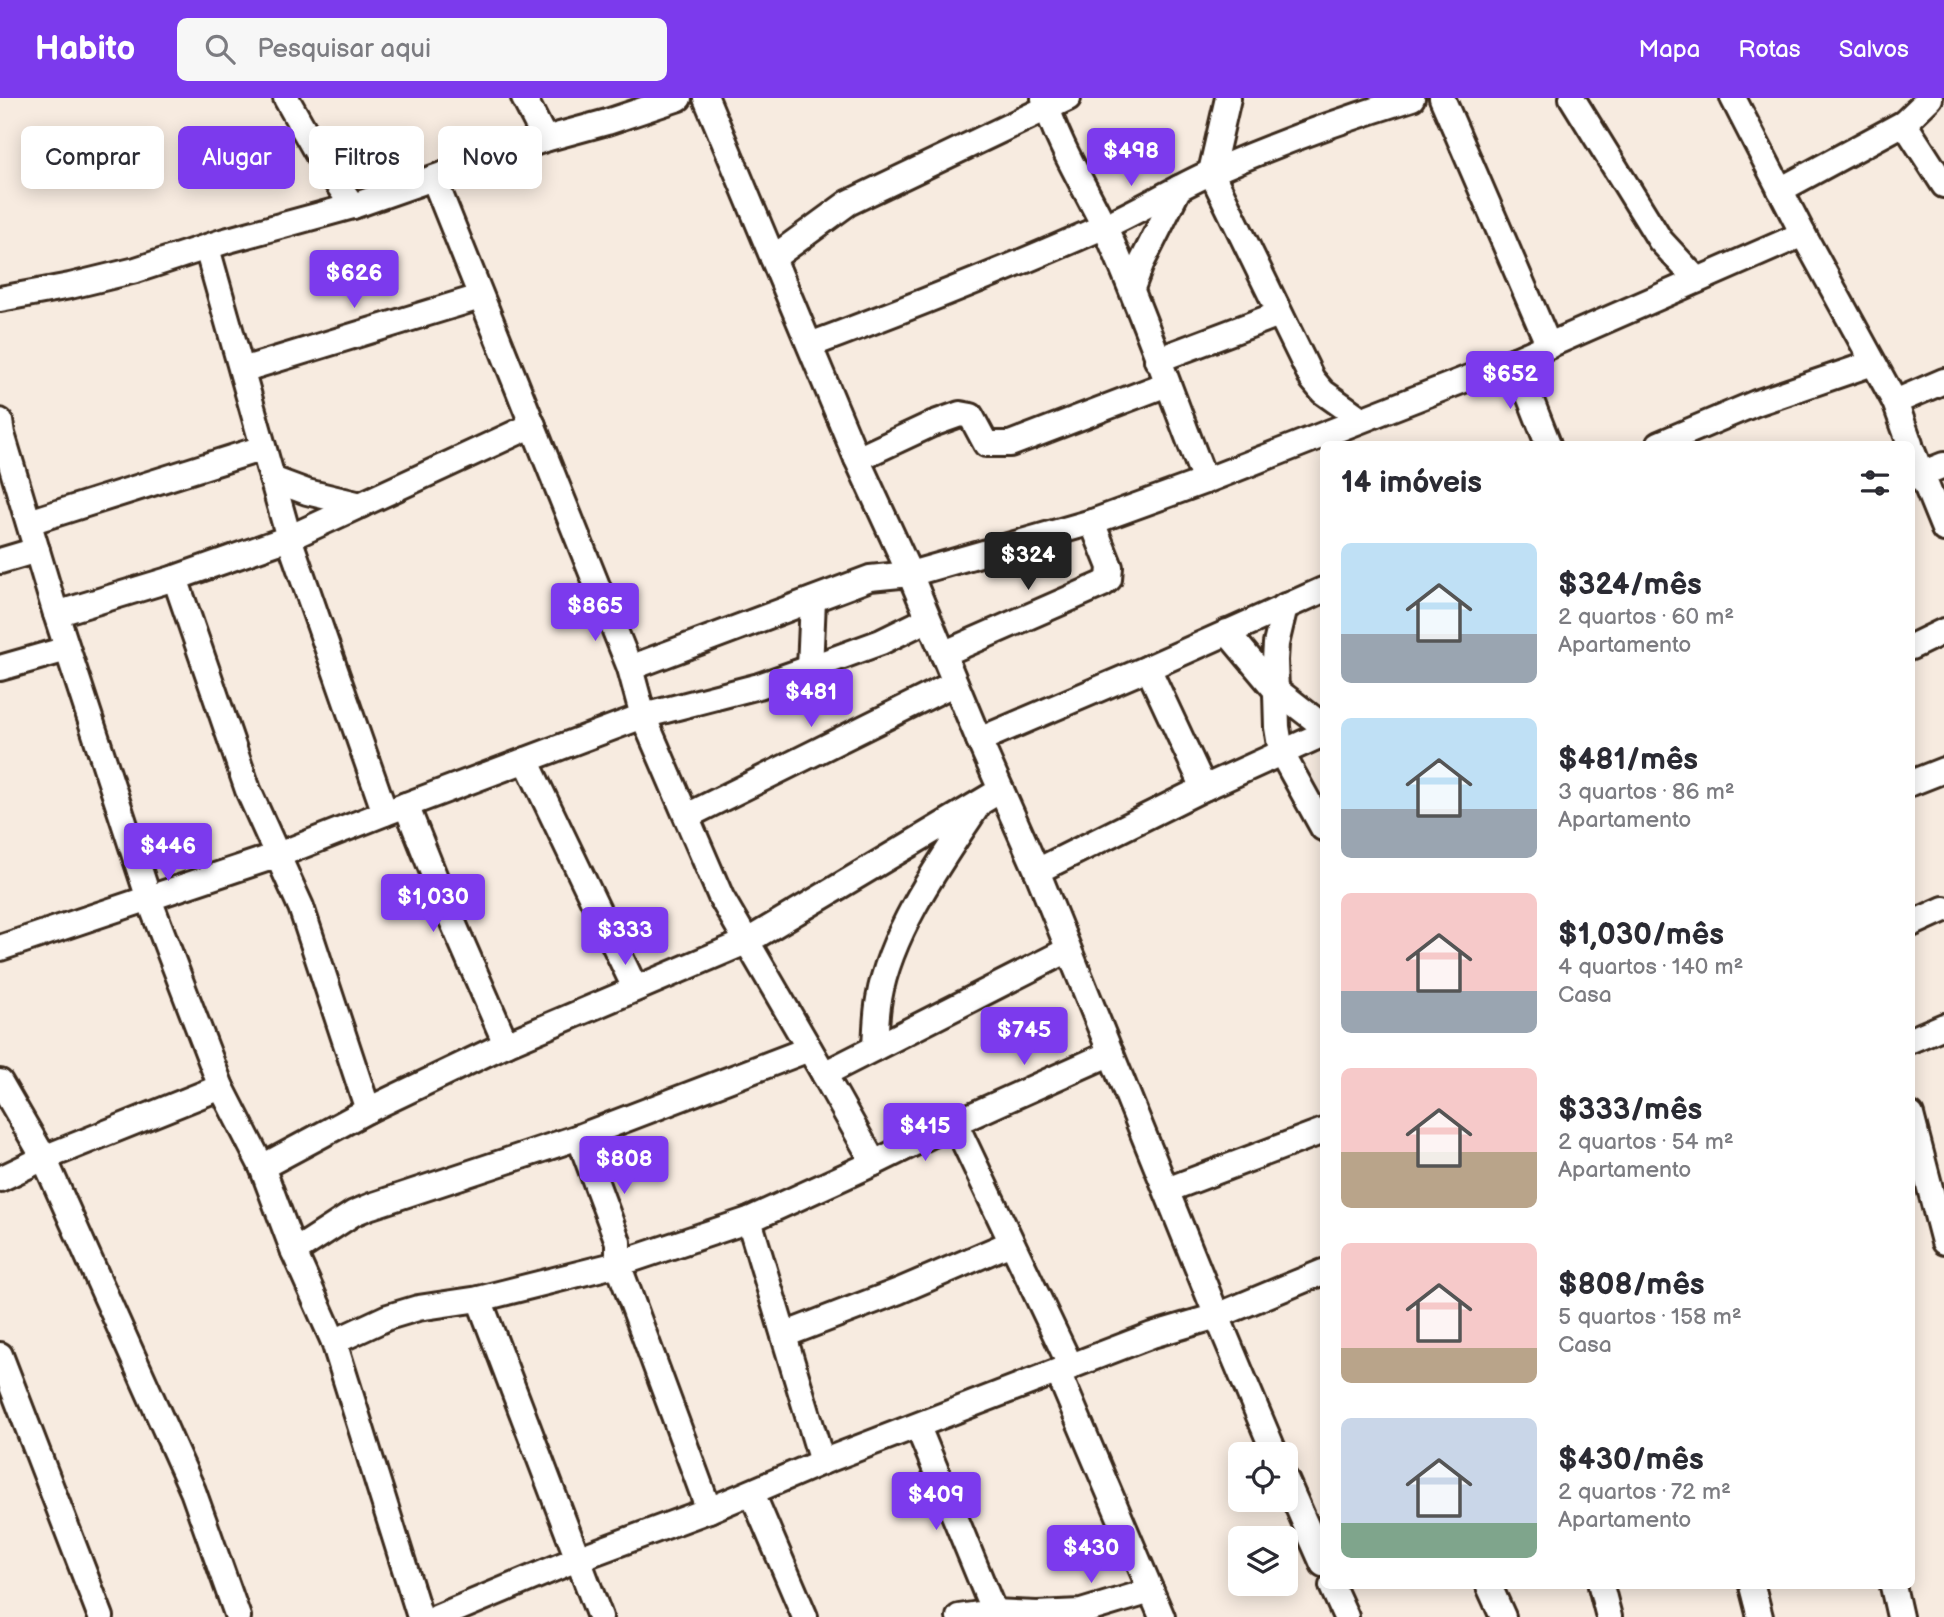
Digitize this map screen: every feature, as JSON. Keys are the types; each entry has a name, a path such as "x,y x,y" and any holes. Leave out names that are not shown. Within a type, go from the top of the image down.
{"street":[{"path":"286,98 321,160 352,206"},
{"path":"524,98 545,139"},
{"path":"0,299 123,273 267,228 352,206 545,139 679,98"},
{"path":"706,98 857,459 910,574 979,740 991,796 1037,871 1270,1442"},
{"path":"1228,98 1212,172 1312,379 1323,392 1361,419"},
{"path":"810,345 955,289 1104,226 1212,172 1347,118 1412,98"},
{"path":"1442,98 1549,346"},
{"path":"1572,98 1660,240 1697,280"},
{"path":"1733,98 1803,234 1895,402 1908,441"},
{"path":"1780,190 1904,123 1930,98"},
{"path":"773,258 848,203 1053,101 1070,160 1132,288 1157,360 1206,481"},
{"path":"1904,123 1944,185"},
{"path":"434,179 629,668 643,716 721,897 874,1163"},
{"path":"1132,288 1179,188"},
{"path":"629,668 870,578 910,574 1092,522 1206,481 1549,346 1803,234"},
{"path":"207,248 289,538 395,809 451,918 506,1044"},
{"path":"243,370 480,297"},
{"path":"1157,360 1279,314"},
{"path":"1515,360 1547,441"},
{"path":"1666,441 1756,403 1873,363"},
{"path":"1895,402 1944,381"},
{"path":"857,459 960,414 971,416 986,444 1010,444 1167,384"},
{"path":"56,614 175,578 289,538 533,425"},
{"path":"1,430 67,649 149,899 220,1087 262,1167 294,1252 334,1342 420,1617"},
{"path":"29,523 263,448"},
{"path":"1944,465 1916,476 1938,499 1944,528"},
{"path":"272,479 307,492 361,505"},
{"path":"943,654 1109,579 1110,567 1092,522"},
{"path":"0,561 37,550"},
{"path":"175,578 248,790 302,907 368,1110"},
{"path":"979,740 1320,591"},
{"path":"810,668 813,600"},
{"path":"1285,606 1276,644 1274,688 1281,752 1320,823"},
{"path":"0,948 278,855 643,716 759,686 810,668 881,642 928,619"},
{"path":"1915,645 1944,631"},
{"path":"1227,632 1274,688 1320,724"},
{"path":"0,668 67,649"},
{"path":"1147,668 1204,788"},
{"path":"687,816 955,683"},
{"path":"1037,871 1204,788 1320,735"},
{"path":"526,760 635,988"},
{"path":"1915,782 1944,771"},
{"path":"262,1167 368,1110 506,1044 746,942 991,796"},
{"path":"875,1048 879,998 900,931 953,843 991,796"},
{"path":"1915,922 1944,909"},
{"path":"824,1074 1069,950"},
{"path":"1915,1038 1944,1026"},
{"path":"294,1252 354,1213 371,1206 579,1137 809,1049"},
{"path":"334,1342 388,1317 418,1308 479,1299 618,1264 749,1220 1111,1053"},
{"path":"0,1082 44,1158 193,1491 238,1617"},
{"path":"0,1180 44,1158 220,1087"},
{"path":"955,1123 1011,1243 1064,1369 1162,1617"},
{"path":"1915,1130 1944,1242"},
{"path":"1167,1190 1320,1131"},
{"path":"579,1137 618,1242 618,1264 709,1510"},
{"path":"749,1220 822,1462"},
{"path":"784,1335 899,1291 1011,1243"},
{"path":"438,1617 577,1559 752,1493 822,1462 1152,1335 1217,1316 1320,1273"},
{"path":"479,1299 600,1617"},
{"path":"0,1355 101,1617"},
{"path":"918,1427 995,1615"},
{"path":"752,1493 796,1615"},
{"path":"1298,1507 1320,1557"},
{"path":"1333,1589 1346,1617"},
{"path":"1490,1589 1503,1617"},
{"path":"1602,1589 1609,1617"},
{"path":"1753,1589 1760,1617"},
{"path":"1894,1589 1900,1617"},
{"path":"959,1617 1035,1616 1081,1612 1151,1591"}]}
